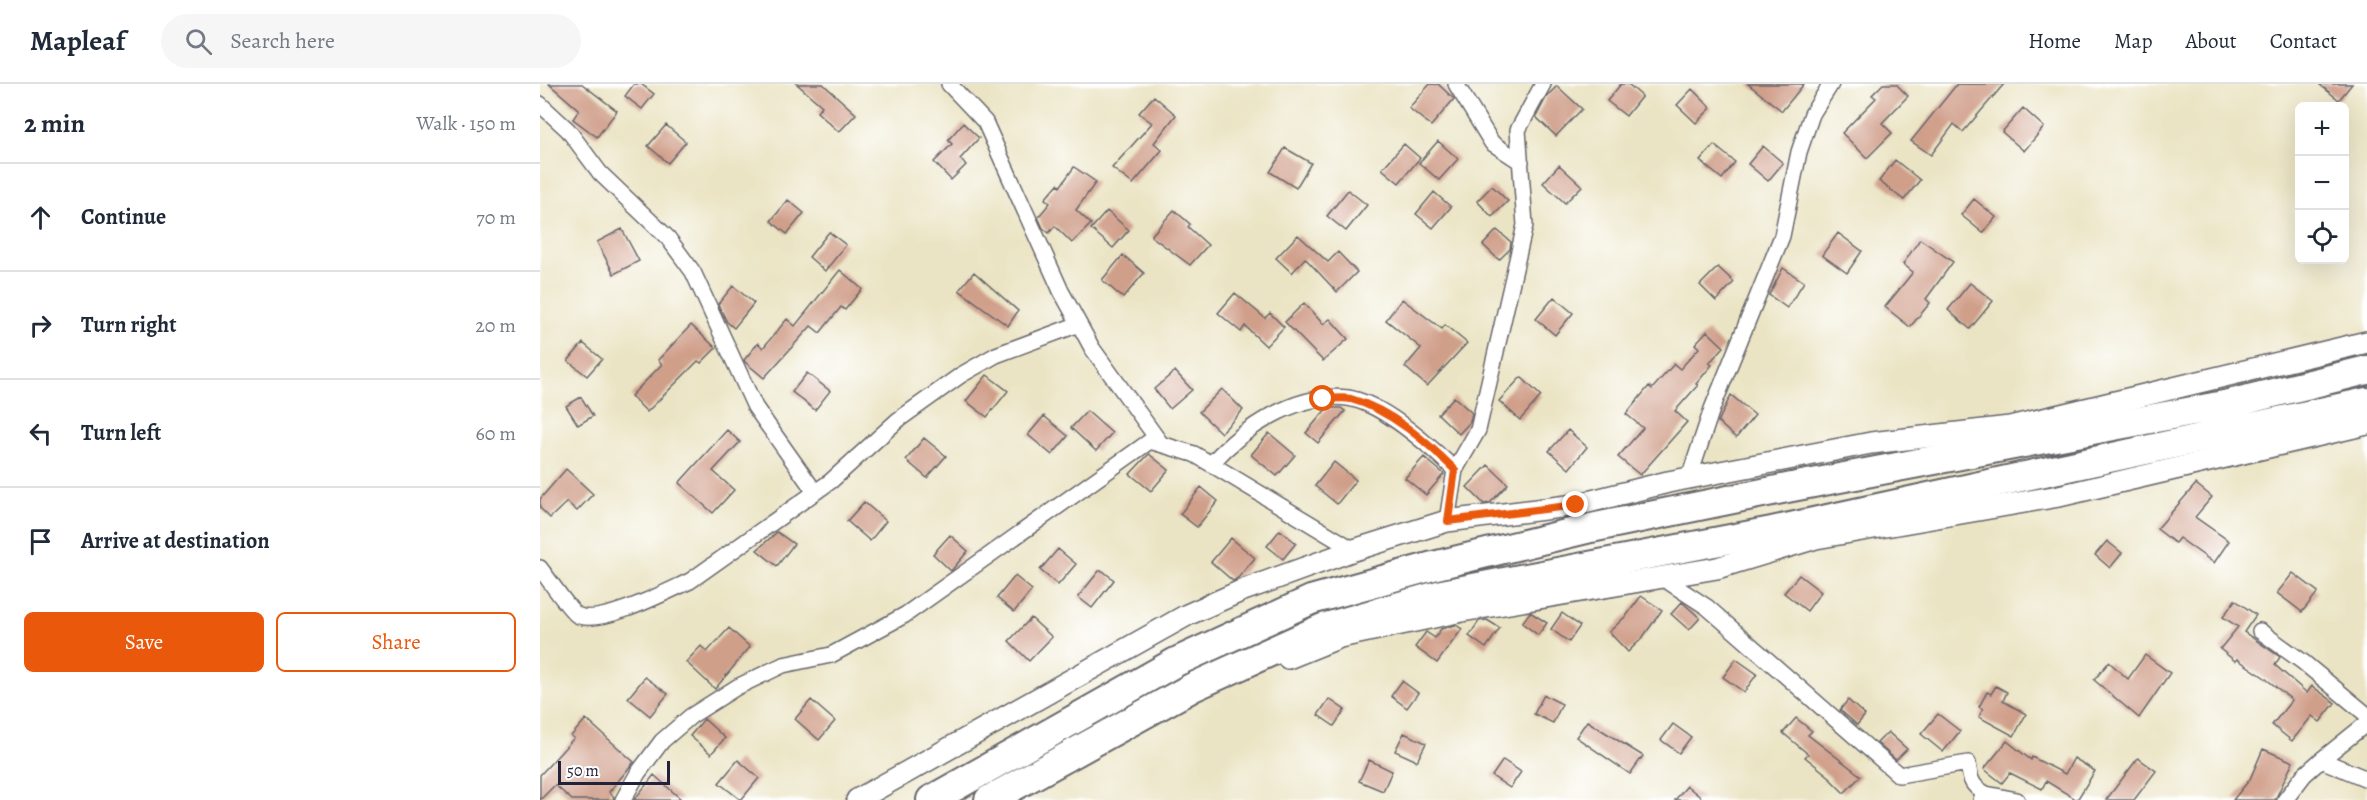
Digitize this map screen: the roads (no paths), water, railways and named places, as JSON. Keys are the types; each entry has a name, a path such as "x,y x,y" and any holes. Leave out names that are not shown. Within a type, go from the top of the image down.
{"highway":[{"path":"931,800 1176,662 1311,600 1433,566 1591,528 1792,487 2224,405 2367,370"},
{"path":"989,800 1193,687 1323,628 1442,594 1772,531 2367,402"}],"street":[{"path":"949,84 985,122 1061,291 1092,348 1161,444"},
{"path":"1456,84 1492,143 1521,162"},
{"path":"1448,521 1455,470 1478,430 1525,225 1518,130 1543,84"},
{"path":"1689,478 1712,409 1782,236 1799,152 1812,114 1831,84"},
{"path":"540,104 568,130 600,172 668,238 693,272 755,407 815,492"},
{"path":"540,568 575,614 586,618 617,611 690,581 815,492 898,420 962,375 996,355 1079,324"},
{"path":"857,800 1187,615 1241,591 1354,550 1448,521 1576,505 1689,478 1871,443 2010,427 2367,342"},
{"path":"1211,464 1229,444 1287,408 1323,399 1350,398 1383,412 1413,433 1455,470"},
{"path":"1016,800 1244,675 1340,637 1462,611 1717,568 1816,538 2059,496 2367,424"},
{"path":"623,800 638,773 662,741 691,716 737,687 783,665 831,655 905,615 1150,441 1194,454 1354,550"},
{"path":"1661,577 1707,607 1899,776 1968,763 1970,780 1984,797 2017,800"},
{"path":"2260,631 2303,662 2367,715"},
{"path":"2285,800 2304,775 2367,723"},
{"path":"2321,760 2367,779"}]}
